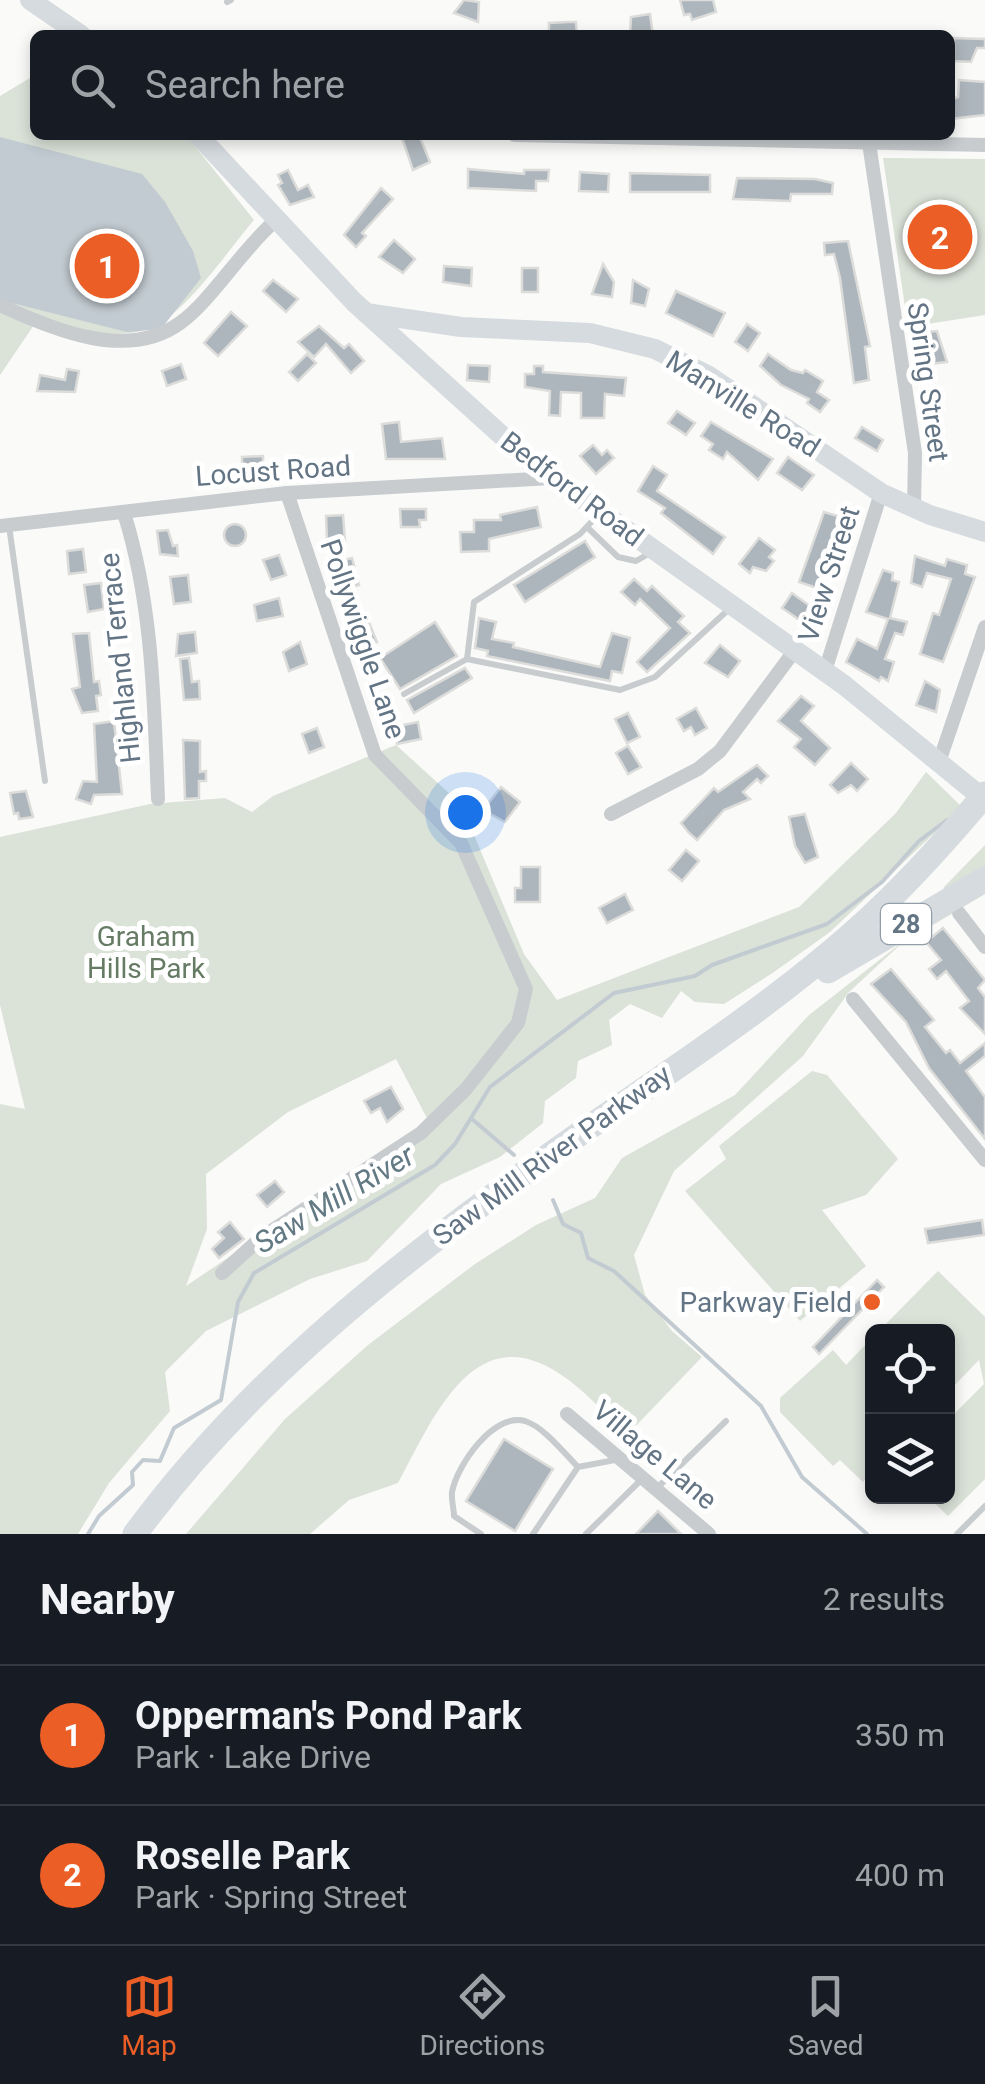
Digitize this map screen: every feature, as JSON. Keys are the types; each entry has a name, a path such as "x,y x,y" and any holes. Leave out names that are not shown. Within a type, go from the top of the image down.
{"highway":[{"name":"Saw Mill River Parkway","path":"135,1534 214,1437 310,1342 474,1210 834,949 901,888 985,797"},
{"name":"Saw Mill River Parkway","path":"152,1534 256,1412 356,1321 498,1210 828,970 905,902 985,814"},
{"name":"28","path":"828,970 985,879"}],"main road":[{"path":"30,0 74,30"},
{"name":"Bedford Road","path":"203,140 366,313 593,520 653,549 824,670 985,797"},
{"name":"Manville Road","path":"366,313 461,327 590,333 655,349 709,376 881,493 914,509 985,532"}],"street":[{"path":"736,140 927,140 985,146"},
{"name":"Spring Street","path":"869,143 915,453 914,509"},
{"path":"2,306 72,333 136,340 157,336 183,322 249,243 276,220"},
{"name":"Locust Road","path":"4,525 288,493 551,478"},
{"name":"Pollywiggle Lane","path":"222,1273 262,1237 421,1132 466,1089 518,1023 526,989 461,843 376,755 288,493"},
{"name":"View Street","path":"824,670 881,493"},
{"name":"Highland Terrace","path":"124,513 136,548 150,652 158,799"},
{"path":"939,762 985,627"},
{"path":"610,814 698,769 720,750 795,650"},
{"path":"958,913 985,947"},
{"path":"853,999 985,1160"},
{"name":"Village Lane","path":"568,1414 710,1534"}],"lane":[{"path":"467,660 474,602 593,520"},
{"path":"4,525 45,781"},
{"path":"404,694 467,660 620,690 655,676 732,605"},
{"path":"481,1534 454,1516 452,1493 461,1470 492,1430 512,1419 528,1422 578,1467"},
{"path":"656,1489 726,1421"},
{"path":"533,1534 578,1467 621,1459"},
{"path":"586,1534 643,1478"},
{"path":"958,1534 985,1506"}],"green space":[{"path":"30,78 30,140 190,140 254,220 189,299 159,324 119,334 38,319 0,375 0,96"},
{"path":"883,158 985,159 985,315 908,327"},
{"name":"Graham Hills Park","path":"396,745 461,804 524,954 557,1000 799,907 896,813 926,772 962,807 830,932 724,1004 695,1002 681,991 662,1018 630,1004 609,1020 612,1045 578,1061 576,1078 545,1101 543,1123 500,1157 441,1184 367,1261 310,1279 206,1331 165,1372 170,1411 109,1483 78,1534 0,1534 0,1104 25,1109 0,1005 0,837 150,804 225,798 252,812 273,796","holes":["396,1059 429,1122 186,1286 207,1229 206,1174 288,1112"]},
{"path":"985,845 985,894 901,944 849,992 803,1056 674,1171 634,1255 645,1295 672,1331 702,1357 627,1435 570,1381 537,1362 509,1357 484,1364 463,1380 427,1428 398,1483 349,1500 310,1534 186,1534 285,1419 368,1345 475,1264 536,1225 595,1198 622,1158 735,1095 809,1015 937,915 944,887"},
{"path":"812,1071 827,1075 898,1159 866,1195 822,1210 866,1266 800,1321 685,1191 726,1159 719,1146"},
{"path":"938,1271 985,1317 985,1479 948,1516 935,1504 955,1504 955,1413 984,1384 979,1360 955,1385 955,1324 886,1324"},
{"path":"865,1345 863,1482 840,1460 833,1466 780,1412 780,1398 833,1350 846,1365"}],"shaded area":[{"path":"0,137 142,174 165,202 193,251 201,278 161,329 127,332 0,300"}],"building":[{"path":"464,0 479,2 478,22 454,13"},
{"path":"680,0 713,0 716,12 692,20 690,14 684,15"},
{"path":"650,14 652,30 630,30 631,17"},
{"path":"576,22 577,30 549,30 549,23"},
{"path":"955,38 985,39 985,48 977,48 971,62 955,61"},
{"path":"959,80 985,82 985,115 955,118"},
{"path":"403,140 421,140 430,162 413,170"},
{"path":"468,169 524,174 524,170 549,170 548,181 536,181 536,191 468,188"},
{"path":"288,170 298,190 308,185 314,197 290,205 278,185 282,183 278,175"},
{"path":"580,172 609,174 608,192 579,191"},
{"path":"630,173 710,175 710,192 630,192"},
{"path":"737,178 815,179 833,183 832,194 791,194 790,201 733,199"},
{"path":"381,188 393,199 362,233 366,236 356,247 344,235"},
{"path":"394,240 415,259 403,273 379,257"},
{"path":"848,241 870,346 865,347 869,380 854,383 840,278 834,254 825,255 824,243"},
{"path":"603,264 614,282 612,297 592,294"},
{"path":"444,266 472,268 471,286 443,282"},
{"path":"522,268 538,268 538,292 522,292"},
{"path":"273,280 298,299 286,312 263,291"},
{"path":"633,280 649,289 645,306 631,303"},
{"path":"676,291 725,313 713,336 666,313"},
{"path":"231,312 247,326 218,356 204,343"},
{"path":"747,324 760,333 748,351 735,342"},
{"path":"319,326 344,348 349,344 364,361 351,373 326,344 314,357 298,342"},
{"path":"937,331 947,362 929,364 925,332"},
{"path":"307,354 316,363 298,381 289,372"},
{"path":"768,354 791,370 805,370 823,381 817,392 829,400 820,412 807,403 809,399 781,385 760,366"},
{"path":"181,364 186,379 167,386 162,371"},
{"path":"468,365 490,366 489,382 467,380"},
{"path":"534,366 543,366 543,372 626,378 624,396 605,394 604,418 581,418 581,393 561,392 560,416 549,415 550,391 525,387 525,374 534,374"},
{"path":"67,369 79,371 75,392 37,391 40,375 65,380"},
{"path":"677,411 695,423 686,435 668,423"},
{"path":"399,422 401,442 442,438 445,459 386,459 382,424"},
{"path":"711,422 773,459 758,480 727,452 723,459 709,450 713,444 701,436"},
{"path":"862,427 883,440 877,451 855,438"},
{"path":"593,445 602,455 607,450 614,458 596,474 580,456"},
{"path":"263,456 263,474 250,475 250,467 242,468 242,457"},
{"path":"788,457 814,475 802,490 777,473"},
{"path":"653,466 667,475 657,491 725,537 713,554 661,513 665,508 638,491"},
{"path":"537,507 541,527 489,539 489,551 461,552 460,532 474,532 474,520 501,520 500,515"},
{"path":"400,509 426,509 426,520 419,520 420,527 401,527"},
{"path":"824,512 841,517 817,588 799,582"},
{"path":"343,515 345,541 327,541 326,516"},
{"path":"235,524 243,527 243,543 235,546 227,543 224,535 227,527"},
{"path":"168,530 173,546 177,545 178,556 160,554 157,531"},
{"path":"759,538 775,550 769,557 774,561 766,571 753,567 750,573 739,564"},
{"path":"585,541 595,557 525,602 514,585"},
{"path":"83,549 86,572 69,574 67,551"},
{"path":"279,555 286,575 271,580 263,560"},
{"path":"915,556 945,566 947,559 967,565 965,574 975,577 943,662 920,654 933,613 939,615 951,579 927,573 922,587 911,583"},
{"path":"352,558 359,585 343,589 336,562"},
{"path":"883,570 893,573 892,580 899,582 890,618 907,622 903,635 895,633 885,659 894,662 888,681 881,677 879,681 846,662 857,639 877,649 888,619 866,612"},
{"path":"188,575 191,602 174,604 170,577"},
{"path":"634,579 647,591 652,586 684,616 678,622 690,633 647,672 637,662 670,628 640,599 635,605 621,592"},
{"path":"101,583 104,609 88,612 84,585"},
{"path":"792,593 810,606 801,621 782,608"},
{"path":"279,598 283,616 257,621 254,605"},
{"path":"479,618 496,622 492,639 600,667 612,633 630,638 622,673 612,671 610,681 487,656 488,651 475,648"},
{"path":"368,620 377,642 365,647 356,625"},
{"path":"435,622 457,656 400,689 380,658"},
{"path":"195,632 197,653 176,656 178,634"},
{"path":"89,633 94,682 99,681 101,695 96,696 98,711 82,713 72,689 80,687 73,634"},
{"path":"300,642 307,664 289,671 283,652"},
{"path":"720,645 740,661 728,677 705,663"},
{"path":"189,658 192,682 199,681 200,699 184,700 180,659"},
{"path":"465,668 472,678 414,713 407,700"},
{"path":"925,681 940,690 936,712 916,705"},
{"path":"801,696 814,706 801,721 830,748 815,765 794,747 801,739 778,721"},
{"path":"696,708 707,728 695,735 691,727 684,731 677,719"},
{"path":"628,713 640,737 627,743 615,719"},
{"path":"114,721 122,794 94,795 91,804 76,799 83,781 97,782 94,724"},
{"path":"418,722 421,739 397,744 394,727"},
{"path":"317,728 324,747 309,753 302,734"},
{"path":"183,740 200,741 200,772 206,771 206,781 199,781 199,798 185,799"},
{"path":"628,746 641,767 628,774 616,753"},
{"path":"851,763 868,779 857,791 851,785 838,793 830,785"},
{"path":"757,765 768,776 761,783 757,779 743,792 750,799 724,810 697,840 689,833 681,823 714,788 718,792"},
{"path":"501,787 520,802 505,822 483,810"},
{"path":"26,791 33,817 19,819 18,813 14,814 10,793"},
{"path":"805,814 818,857 805,863 795,846 789,817"},
{"path":"686,850 699,861 682,881 669,870"},
{"path":"521,867 540,867 540,902 515,902 515,888 521,888"},
{"path":"625,894 633,910 607,923 599,908"},
{"path":"943,928 985,980 978,988 985,997 985,1034 960,1008 969,1001 946,971 937,979 929,969 941,960 926,942"},
{"path":"891,969 934,1020 925,1027 946,1053 950,1050 960,1063 985,1043 985,1056 966,1071 985,1097 985,1139 929,1068 906,1022 871,984"},
{"path":"391,1087 403,1109 387,1122 380,1108 371,1113 364,1101"},
{"path":"275,1181 284,1192 267,1207 257,1195"},
{"path":"982,1220 984,1235 928,1243 925,1229"},
{"path":"230,1222 244,1239 219,1258 212,1249 224,1238 218,1232"},
{"path":"877,1280 884,1287 819,1354 813,1347"},
{"path":"504,1439 553,1469 515,1531 466,1501"},
{"path":"658,1511 681,1534 636,1534"}],"waterway":[{"name":"Saw Mill River","path":"88,1534 99,1516 133,1485 132,1472 143,1460 160,1461 174,1428 221,1400 238,1302 254,1273 435,1165 455,1144 490,1087 614,993 695,976 712,965 827,924 882,882 919,841 947,820"},
{"path":"472,1119 514,1155"},
{"path":"553,1200 563,1224 581,1233 588,1258 614,1271 761,1406 802,1477 867,1534"}],"place":[{"name":"Roselle Park","path":"940,237"},
{"name":"Opperman's Pond Park","path":"107,266"},
{"name":"Parkway Field","path":"872,1302"}]}
